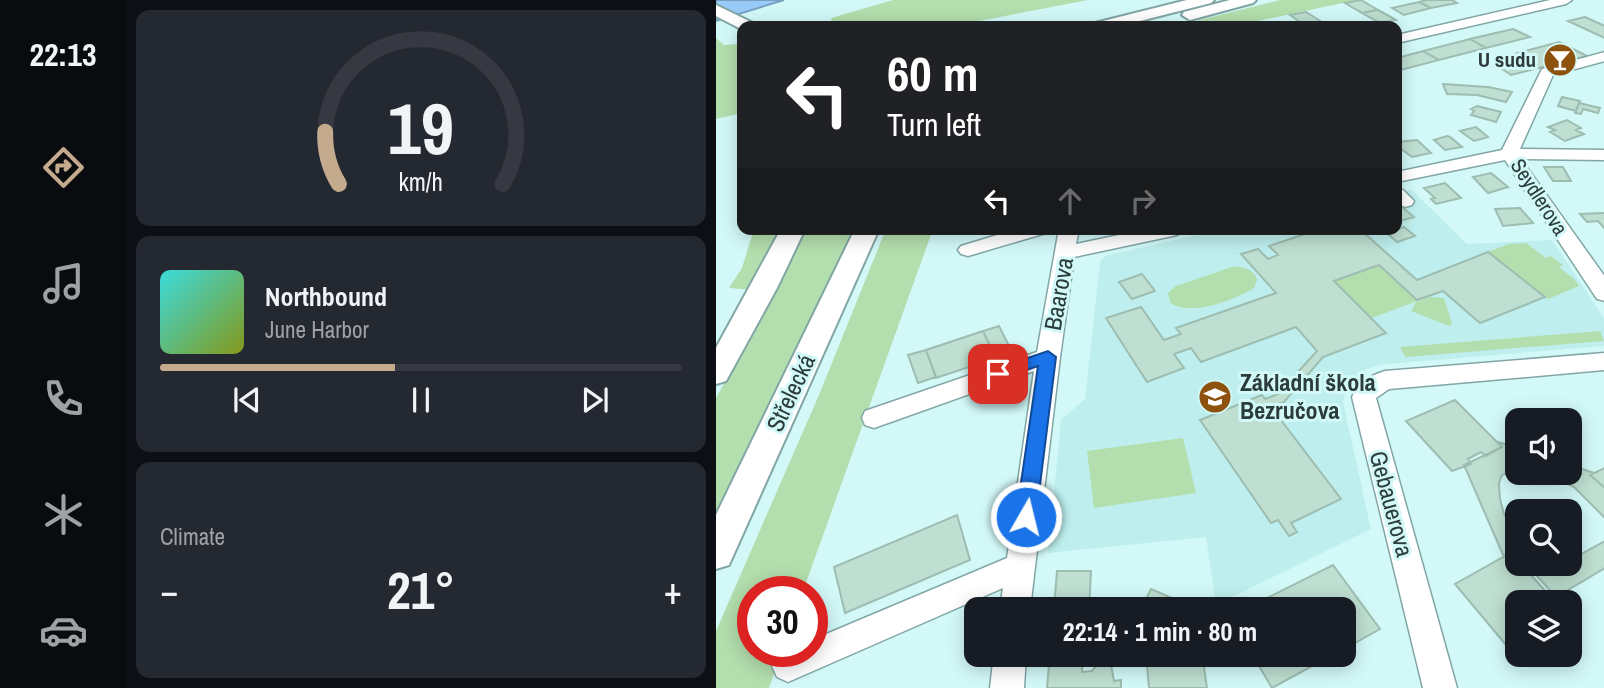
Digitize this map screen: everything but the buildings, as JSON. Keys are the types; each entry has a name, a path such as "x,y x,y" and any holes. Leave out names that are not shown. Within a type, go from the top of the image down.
{"main road":[{"path":"1121,21 1206,0"},
{"path":"1166,21 1248,0"},
{"path":"716,10 737,25"},
{"path":"716,373 764,288 790,235"},
{"name":"Střelecká","path":"716,553 865,235"}],"street":[{"path":"1402,38 1566,0"},
{"name":"Seydlerova","path":"1604,57 1547,72 1509,154 1604,294"},
{"path":"1402,176 1509,154 1604,155"},
{"path":"968,250 1019,235"},
{"path":"1068,241 1122,235"},
{"name":"Baarova","path":"1016,597 1048,357 1068,241"},
{"path":"874,418 1048,357"},
{"name":"Gebauerova","path":"1440,688 1364,397 1370,387 1385,380 1604,361"},
{"path":"828,649 1019,567"},
{"path":"1007,688 1009,667"}],"shaded area":[{"name":"Základní škola Bezručova","path":"1412,190 1467,244 1552,240 1604,318 1604,346 1386,364 1368,368 1355,377 1346,389 1343,402 1371,529 1232,597 1215,597 1206,537 1048,553 1061,420 1085,399 1100,261 1106,256 1197,235 1402,235 1402,191"}],"green space":[{"path":"893,0 1088,0 979,21 832,21 831,18"},
{"path":"1280,0 1357,0 1258,21 1196,21"},
{"path":"716,38 724,45 737,44 737,114 716,119"},
{"path":"752,235 778,235 753,290 729,288 742,268"},
{"path":"803,235 853,235 716,518 716,398"},
{"path":"884,235 931,235 808,576 740,576 819,395"},
{"path":"1526,243 1546,258 1551,256 1563,265 1559,267 1579,286 1548,299 1488,252 1509,244"},
{"path":"1379,266 1417,301 1372,318 1335,281"},
{"path":"1232,267 1251,271 1257,280 1254,288 1212,306 1188,308 1170,302 1168,293 1176,286"},
{"path":"1430,297 1444,298 1452,324 1449,326 1411,311 1416,302"},
{"path":"1600,331 1604,341 1405,357 1400,347"},
{"path":"1183,438 1196,493 1094,508 1087,451"},
{"path":"737,583 737,667 776,667 769,688 716,688 716,631"}],"water":[{"path":"716,0 784,0 716,21"}],"place":[{"name":"U sudu","path":"1560,60"},
{"name":"Základní škola Bezručova","path":"1215,397"}],"route":[{"path":"998,374 1048,357 1026,517"}]}
